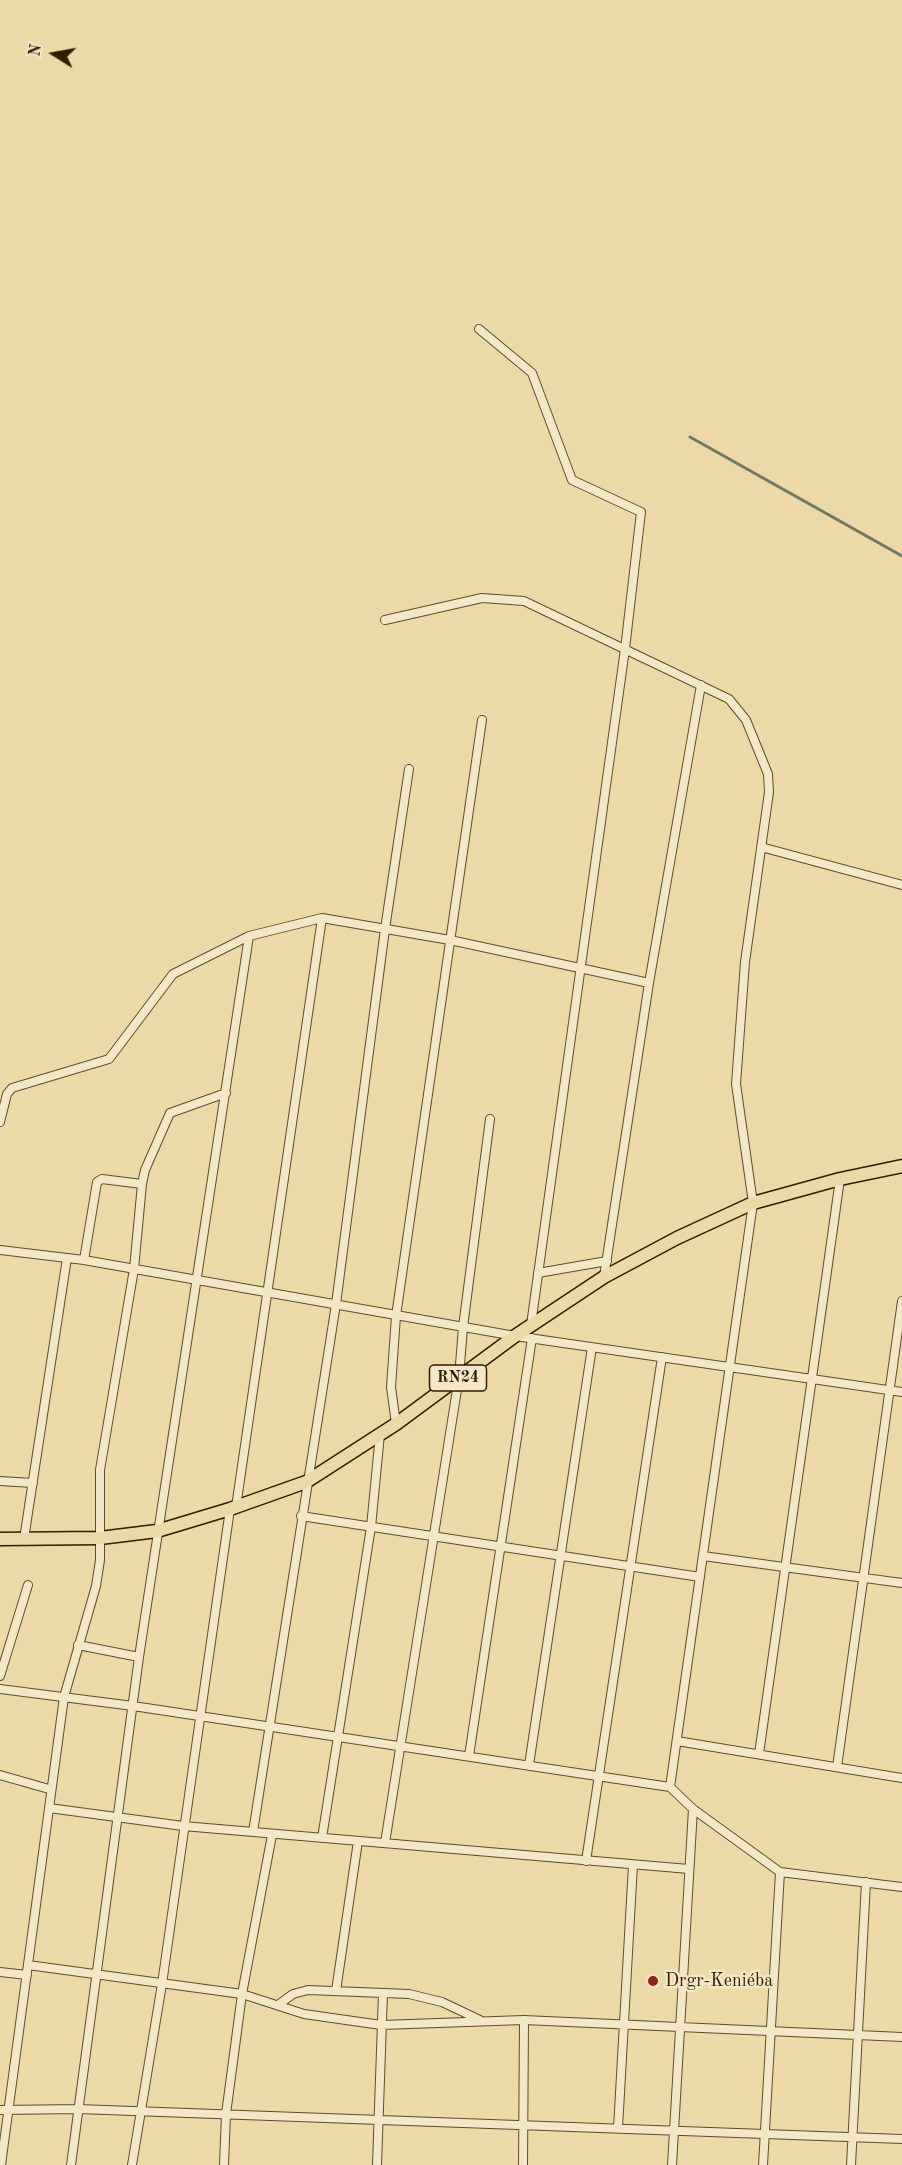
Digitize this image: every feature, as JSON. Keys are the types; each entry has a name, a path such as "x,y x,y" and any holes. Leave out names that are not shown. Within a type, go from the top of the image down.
{"main road":[{"name":"RN24","path":"0,1539 100,1538 158,1531 306,1482 396,1424 515,1336 531,1331 604,1276 677,1238 753,1203 840,1179 902,1166"}],"street":[{"path":"468,1756 531,1331 625,649 641,512 572,480 532,373 479,329"},
{"path":"385,620 482,598 524,601 729,699 746,720 768,774 769,792 745,962 736,1084 753,1203 670,1787"},
{"path":"604,1276 649,983 701,685"},
{"path":"396,1424 391,1387 396,1316 482,720"},
{"path":"253,1832 306,1482 336,1304 385,929 409,769"},
{"path":"761,847 902,885"},
{"path":"0,1122 7,1094 12,1088 109,1059 173,974 249,936 322,918 450,940 580,970 649,983"},
{"path":"132,2165 162,1984 199,1716 267,1291 322,918"},
{"path":"71,2165 139,1657 249,936"},
{"path":"1,2165 64,1697 96,1586 100,1538 100,1470 134,1269 142,1184 145,1170 170,1113 226,1093"},
{"path":"384,1843 459,1377 462,1327 490,1119"},
{"path":"84,1260 97,1182 102,1179 142,1184"},
{"path":"759,1754 840,1179"},
{"path":"0,1250 84,1260 515,1336"},
{"path":"24,1539 67,1258"},
{"path":"538,1273 606,1260"},
{"path":"837,1767 902,1301"},
{"path":"531,1331 592,1347 902,1392"},
{"path":"529,1765 592,1347"},
{"path":"586,1861 662,1357"},
{"path":"322,1838 371,1527 380,1434"},
{"path":"0,1481 33,1483"},
{"path":"301,1516 700,1577"},
{"path":"703,1556 902,1583"},
{"path":"0,1676 28,1585"},
{"path":"78,1645 139,1657"},
{"path":"0,1689 133,1706 670,1787 693,1809 780,1872 902,1887"},
{"path":"676,1741 902,1778"},
{"path":"0,1775 50,1789"},
{"path":"49,1808 183,1826 689,1869"},
{"path":"672,2165 693,1809"},
{"path":"224,2165 226,2114 242,1994 272,1834"},
{"path":"336,1991 358,1841"},
{"path":"618,2128 633,1865"},
{"path":"763,2165 780,1872"},
{"path":"851,2165 866,1882"},
{"path":"28,1965 242,1994 304,2014 381,2025 524,2020 902,2037"},
{"path":"0,1972 27,1976"},
{"path":"278,2005 293,1994 300,1992 409,1994 442,2002 482,2021"},
{"path":"377,2165 383,1993"},
{"path":"523,2165 524,2020"},
{"path":"0,2110 141,2111 902,2139"}],"waterway":[{"path":"690,437 902,556"}],"place":[{"name":"Drgr-Keniéba","path":"653,1981"}]}
